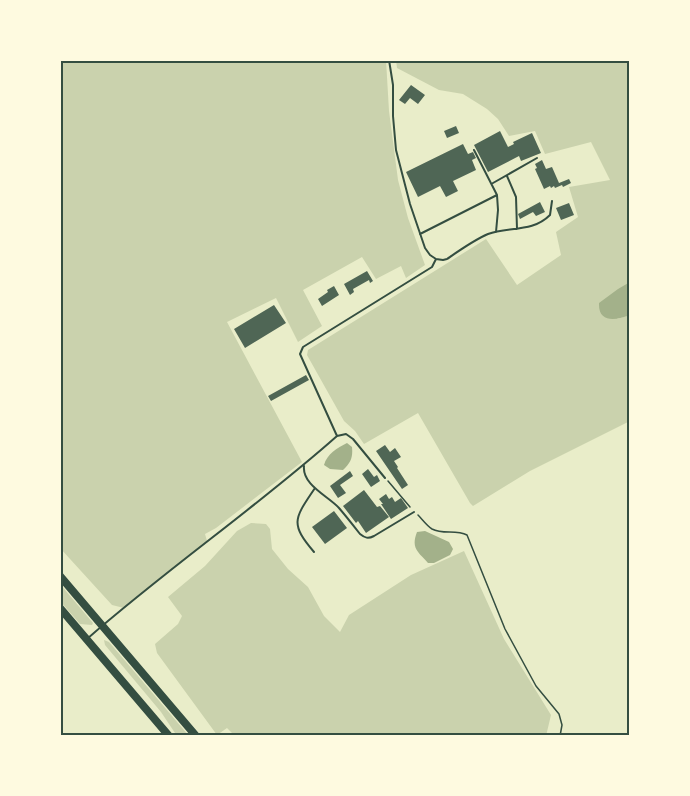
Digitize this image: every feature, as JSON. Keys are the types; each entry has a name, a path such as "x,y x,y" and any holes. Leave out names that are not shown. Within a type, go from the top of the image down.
{"highway":[{"path":"60,576 196,736"},
{"path":"60,608 169,736"}],"lane":[{"path":"389,60 393,85 396,150 402,179 425,249 430,255 435,259 447,259 481,238 496,232 535,225 548,218 552,201"},
{"path":"474,150 497,195 496,232"},
{"path":"492,184 537,158"},
{"path":"507,176 516,197 517,230"},
{"path":"420,234 497,195"},
{"path":"337,436 300,350 432,267 435,259"},
{"path":"87,639 337,436 346,434 352,439 385,478"},
{"path":"304,465 304,475 315,488 338,507 364,537 371,538 414,512"},
{"path":"314,552 300,533 297,522 301,510 315,488"}],"path":[{"path":"385,478 414,512 433,529 467,535 505,629 536,686 559,714 562,725 560,736"}],"shaded area":[{"path":"60,60 386,60 389,111 398,180 408,218 425,265 406,278 401,266 376,279 362,257 303,290 322,326 298,342 276,298 227,322 302,462 205,534 207,541 124,608 112,605 60,548"},
{"path":"396,60 630,60 630,287 617,319 630,315 630,421 530,471 473,506 418,413 364,444 344,421 307,355 308,350 486,239 517,285 561,255 556,232 578,217 569,187 610,180 591,142 545,154 535,131 509,136 498,119 487,109 463,94 439,90 397,68"},
{"path":"630,282 630,315 614,319 605,317 600,310 599,303"},
{"path":"347,443 352,447 352,454 350,462 343,470 330,469 324,465 336,449"},
{"path":"251,523 266,524 270,529 272,549 288,569 308,587 324,616 340,632 349,615 411,575 464,551 504,639 551,715 546,736 235,736 227,728 217,735 157,653 155,644 178,624 182,616 168,597 205,566 237,531"},
{"path":"425,531 449,542 453,549 450,555 434,563 428,563 415,546 417,532"},
{"path":"60,584 93,623 92,625 80,624 60,601"},
{"path":"104,640 109,642 189,736 177,736 161,712 105,645"}],"building":[{"path":"411,85 425,95 418,104 410,98 405,104 399,100"},
{"path":"456,126 459,133 447,138 444,131"},
{"path":"500,131 508,147 532,133 541,153 521,161 519,156 488,172 474,145"},
{"path":"463,144 468,154 473,152 476,158 472,160 476,170 453,181 458,191 446,197 440,186 418,197 406,172"},
{"path":"542,160 546,169 552,167 559,183 569,179 571,183 563,187 562,185 551,188 550,186 544,189 535,169 537,168 535,164"},
{"path":"540,202 545,212 536,216 533,212 520,219 518,214"},
{"path":"569,203 574,215 561,220 556,208"},
{"path":"367,271 373,281 370,283 369,280 353,289 354,292 350,295 344,284"},
{"path":"334,286 339,295 322,306 318,299"},
{"path":"274,305 286,323 245,348 234,329"},
{"path":"306,375 309,380 271,401 268,396"},
{"path":"385,445 390,452 395,448 401,457 394,461 408,485 402,489 376,451"},
{"path":"368,469 374,477 377,475 380,481 371,487 362,474"},
{"path":"350,471 353,476 340,485 346,493 338,498 330,486"},
{"path":"364,490 377,507 380,506 389,517 366,533 343,506"},
{"path":"386,494 395,502 401,498 408,508 391,519 379,499"},
{"path":"334,511 347,528 325,544 312,527"}]}
